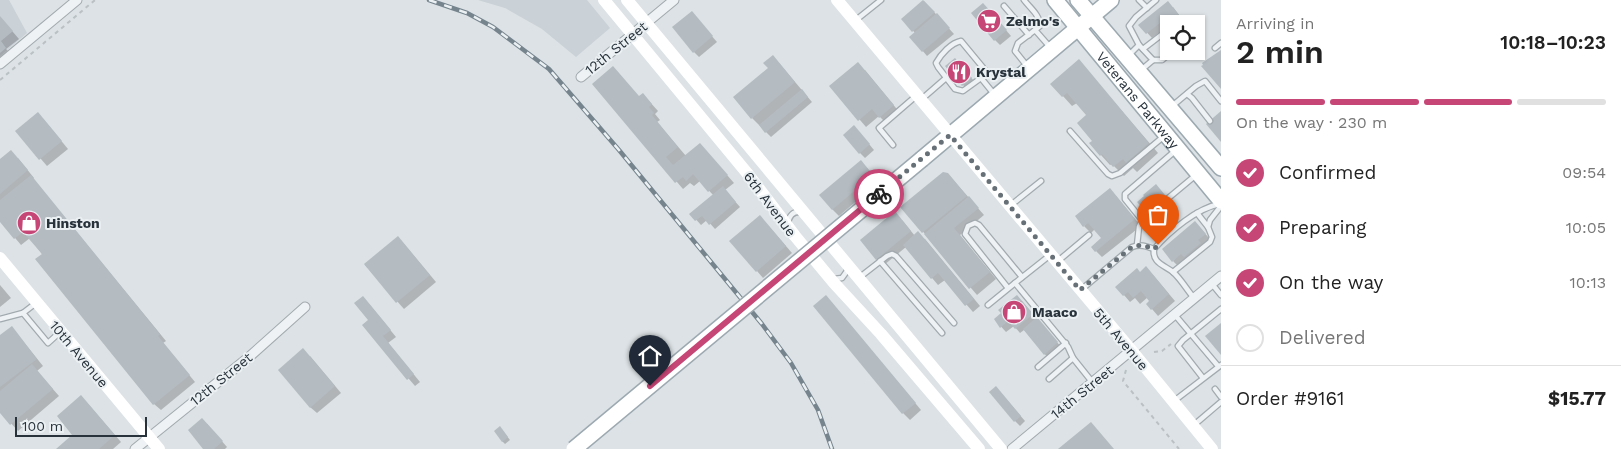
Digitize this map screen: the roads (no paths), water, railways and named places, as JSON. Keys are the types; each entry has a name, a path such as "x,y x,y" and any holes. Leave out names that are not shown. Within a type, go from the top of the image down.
{"main road":[{"name":"Veterans Parkway","path":"1055,0 1178,148 1221,204"},
{"name":"Veterans Parkway","path":"1078,0 1221,168"},
{"path":"574,449 1111,0"}],"street":[{"path":"0,64 77,0"},
{"name":"6th Avenue","path":"604,0 747,173 830,279 864,315 979,449"},
{"name":"6th Avenue","path":"627,0 1000,449"},
{"name":"12th Street","path":"581,77 674,0"},
{"name":"5th Avenue","path":"838,0 1212,449"},
{"name":"10th Avenue","path":"0,258 159,449"},
{"name":"14th Street","path":"1012,449 1221,276"},
{"name":"12th Street","path":"135,449 249,357 305,307"}],"lane":[{"path":"855,21 881,0"},
{"path":"1024,0 1040,22 1040,26 1018,44 1015,51 1029,69"},
{"path":"1139,0 1147,8"},
{"path":"1153,60 1141,47 1129,26 1136,17 1156,0"},
{"path":"1004,6 1029,35"},
{"path":"1035,30 1052,50"},
{"path":"1127,57 1160,35"},
{"path":"961,41 983,66 985,72 981,78 963,91 955,89 936,63 941,54 961,41"},
{"path":"1216,48 1221,43"},
{"path":"1139,72 1153,60 1160,60"},
{"path":"1170,108 1210,77"},
{"path":"894,145 879,128 946,78"},
{"path":"981,78 996,97"},
{"path":"1205,81 1221,101"},
{"path":"1187,94 1210,121"},
{"path":"1070,132 1108,174 1112,176 1120,172 1166,134"},
{"path":"1142,220 1125,199 1125,194 1178,148"},
{"path":"1137,245 1139,227 1142,220 1198,174"},
{"path":"1010,206 1041,181"},
{"path":"1194,299 1173,272 1154,258 1154,249 1196,213 1211,205 1221,204"},
{"path":"1208,227 1211,217 1221,204"},
{"path":"787,226 788,220 794,212 804,213"},
{"path":"1173,272 1210,242 1212,234 1196,213"},
{"path":"1008,288 965,234 968,226 975,223 979,225 1022,277"},
{"path":"988,305 1022,277 1089,235"},
{"path":"1080,290 1126,251 1137,245 1154,249"},
{"path":"859,278 892,254 896,256 954,323"},
{"path":"880,261 942,333"},
{"path":"830,279 842,278 847,270 847,264"},
{"path":"1015,283 1066,343 1073,358 1093,383"},
{"path":"1212,284 1221,296"},
{"path":"0,319 23,314 37,302"},
{"path":"1203,378 1178,346 1190,333 1221,309"},
{"path":"23,314 48,343 61,331"},
{"path":"1173,402 1219,365 1175,315"},
{"path":"1038,367 1066,343"},
{"path":"1049,378 1073,358"},
{"path":"1215,389 1221,397"},
{"path":"1193,426 1221,402"}],"railway":[{"path":"429,0 467,13 493,27 549,69 619,150 762,324 791,363 818,410 832,449"}],"place":[{"name":"Zelmo's","path":"989,21"},
{"name":"Krystal","path":"959,72"},
{"name":"Hinston","path":"29,223"},
{"name":"Maaco","path":"1014,312"}]}
